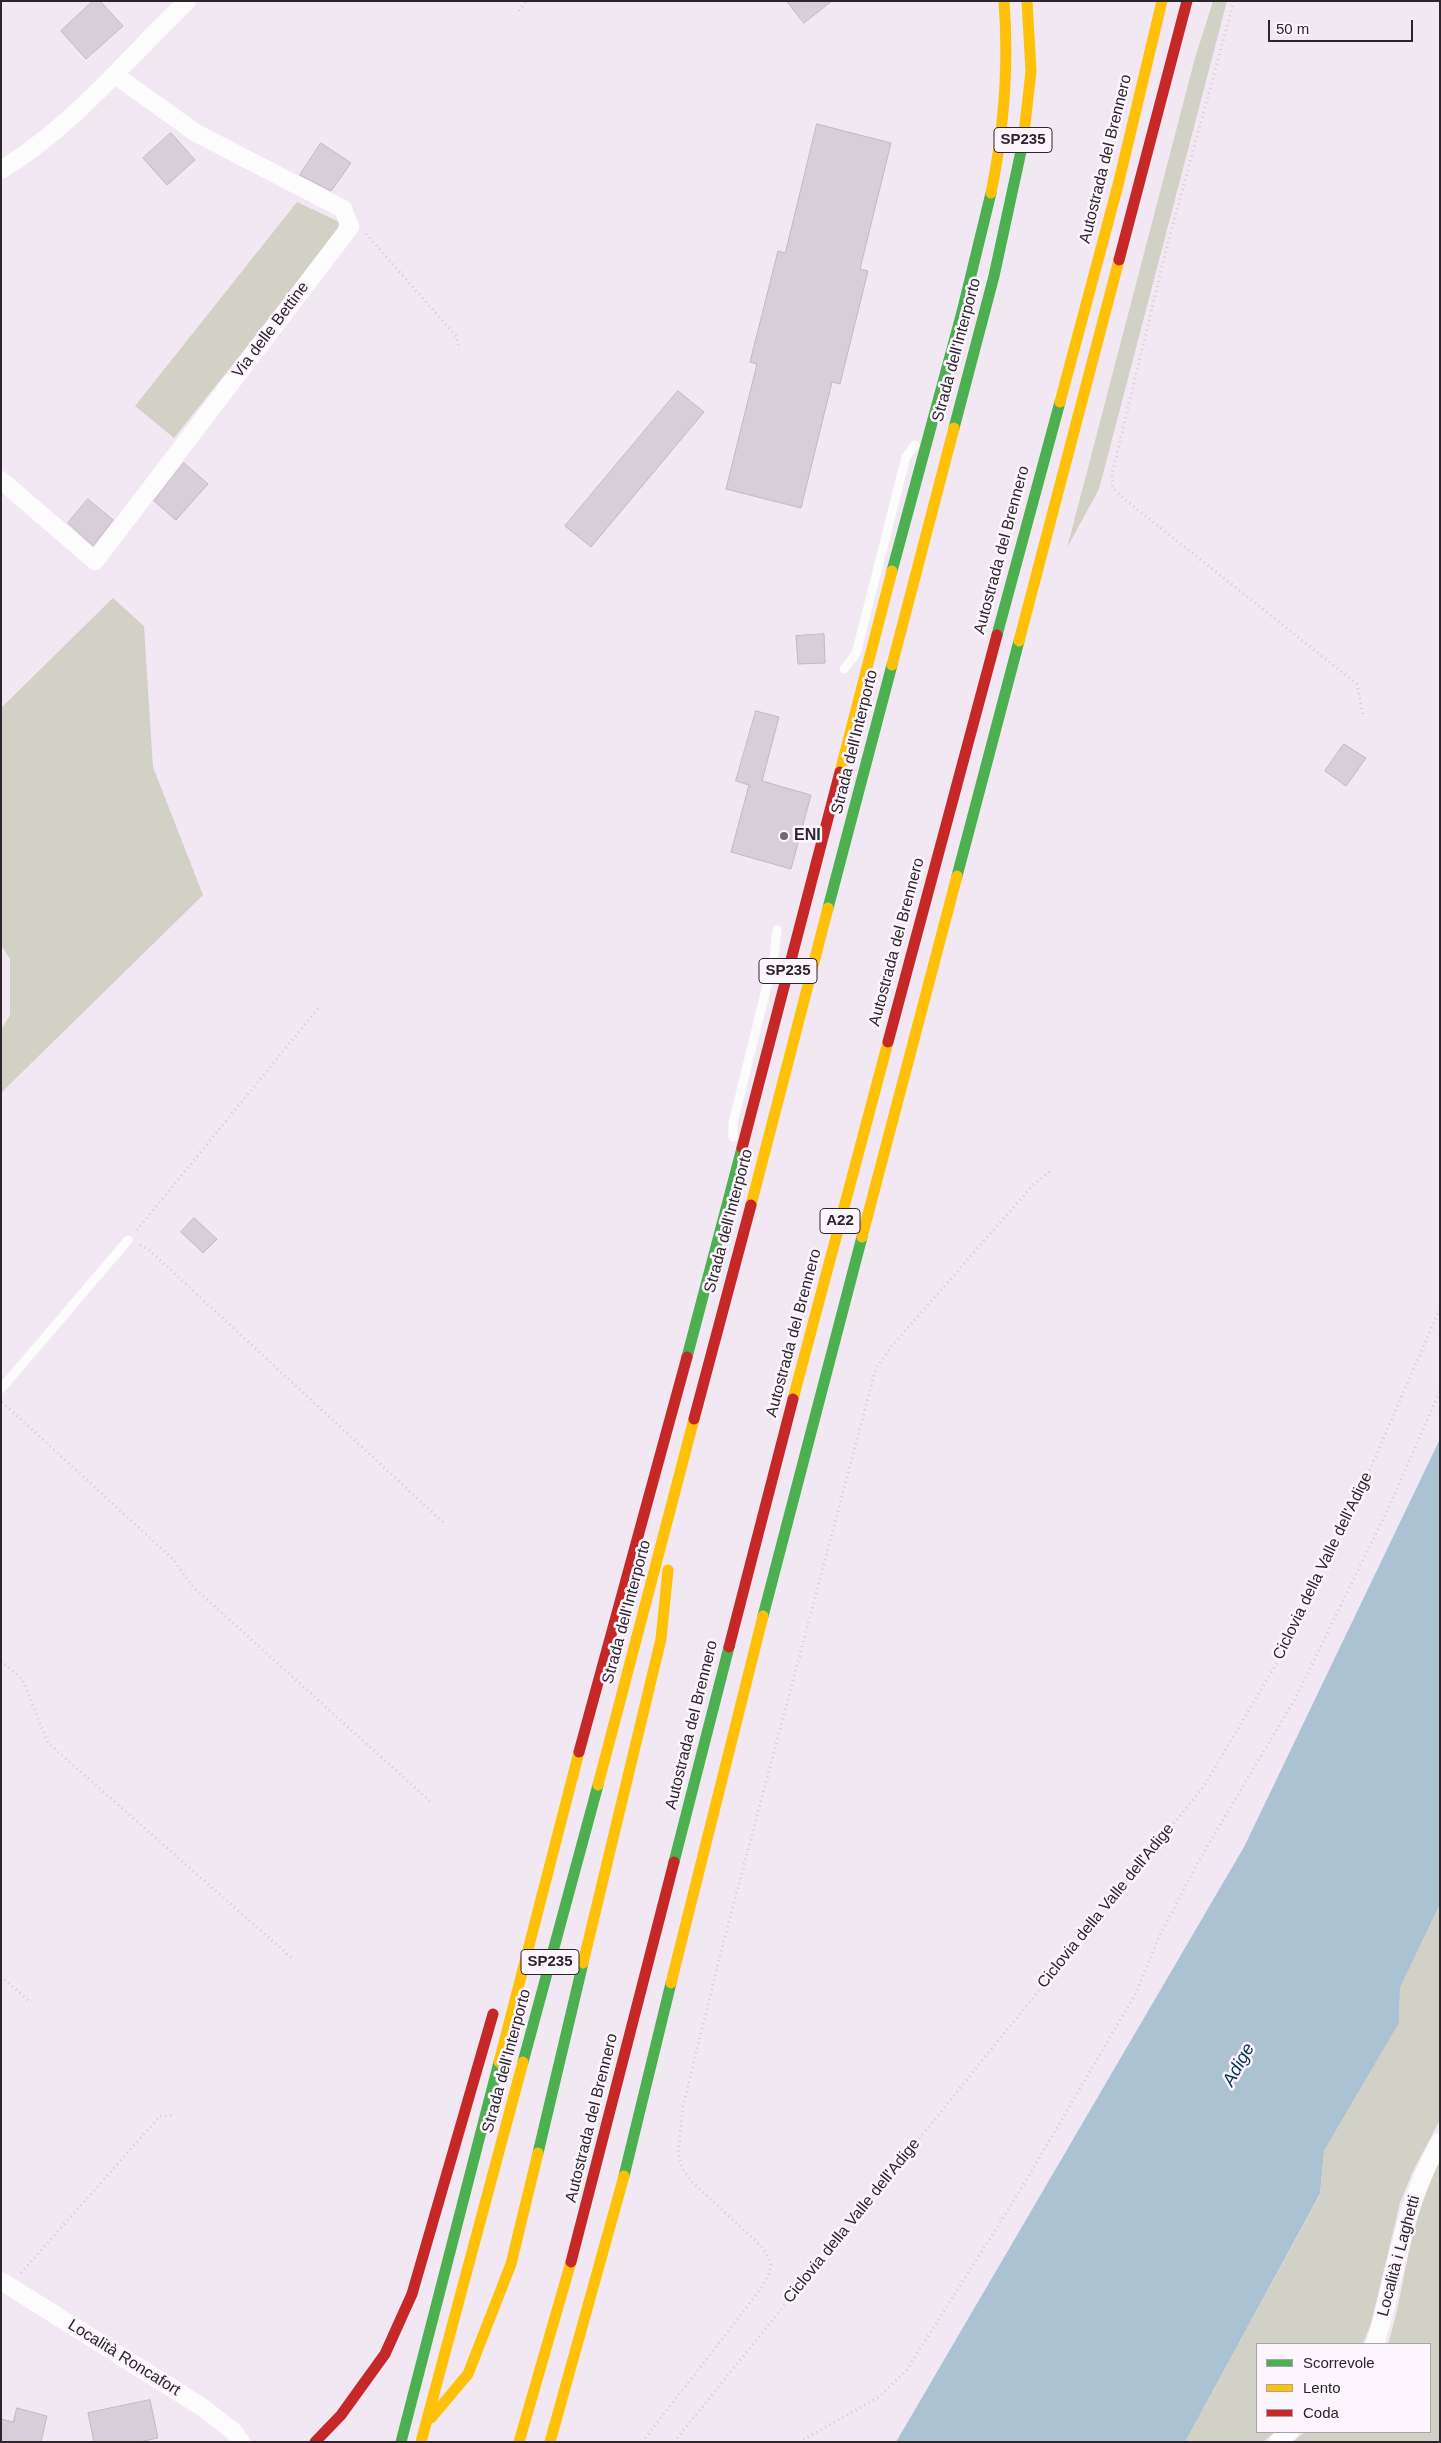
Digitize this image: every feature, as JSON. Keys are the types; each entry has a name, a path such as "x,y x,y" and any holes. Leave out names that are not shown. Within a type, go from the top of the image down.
{"highway":[{"name":"Strada dell'Interporto","path":"401,2442 576,1764 656,1476 931,422 955,344 995,176 1008,87 1004,1"},
{"name":"Strada dell'Interporto","path":"422,2442 678,1482 994,276 1022,151 1031,68 1031,26 1027,1"},
{"name":"Autostrada del Brennero","path":"519,2442 587,2206 816,1310 1118,185 1162,1"},
{"name":"A22","path":"550,2442 618,2201 738,1710 1187,1"},
{"path":"411,2442 468,2374 511,2264 661,1639 678,1482"},
{"path":"538,1866 576,1764"},
{"path":"315,2442 341,2415 386,2354 412,2294 498,1999"}],"street":[{"path":"1,170 51,135 115,75 185,2"},
{"path":"115,75 196,133 343,209 350,227"},
{"name":"Via delle Bettine","path":"1,480 95,561 350,227"},
{"name":"Località i Laghetti","path":"1375,2343 1404,2225 1428,2162 1440,2142"},
{"name":"Località Roncafort","path":"5,2284 202,2407 233,2432 241,2442"},
{"path":"1278,2442 1289,2433"}],"lane":[{"path":"844,670 856,654 906,457 931,422"},
{"path":"735,1177 733,1123 774,957 777,930"},
{"path":"1,1389 128,1240"}],"path":[{"path":"520,10 526,1"},
{"path":"1234,1 1167,246 1112,474 1113,488 1357,684 1363,716"},
{"path":"350,227 362,230 457,338 458,350"},
{"path":"320,1006 128,1240 148,1249 444,1524"},
{"path":"642,2442 757,2294 768,2274 771,2264 764,2248 690,2180 682,2168 678,2153 678,2133 723,1944 876,1368 892,1346 1032,1186 1052,1170"},
{"name":"Ciclovia della Valle dell'Adige","path":"674,2442 1204,1786 1281,1656 1351,1513 1440,1308"},
{"path":"800,2442 879,2397 906,2371 1015,2199 1136,1993 1158,1939 1198,1862 1295,1699 1388,1509 1440,1391"},
{"path":"1,1402 174,1560 191,1585 433,1804"},
{"path":"1,1661 22,1679 48,1742 293,1959"},
{"path":"1,1976 30,2002"},
{"path":"5,2284 160,2116 173,2115"},
{"path":"1399,2343 1407,2338 1440,2305"}],"shaded area":[{"path":"1213,1 1227,1 1099,489 1067,548 1195,58"},
{"path":"297,202 339,222 338,233 174,438 135,406"},
{"path":"113,598 144,626 153,767 203,895 1,1093 1,1030 10,1015 10,959 1,945 1,708"},
{"path":"1440,1904 1440,2120 1413,2171 1400,2203 1371,2323 1363,2343 1256,2343 1256,2433 1274,2433 1263,2442 1185,2442 1320,2195 1324,2151 1399,2023 1400,1988"},
{"path":"1440,2160 1440,2442 1292,2442 1304,2433 1431,2433 1431,2343 1388,2343 1414,2228 1429,2182"}],"water":[{"name":"Adige","path":"1440,1439 1440,1904 1400,1988 1399,2023 1324,2151 1320,2194 1185,2442 896,2442 1244,1847"}],"building":[{"path":"93,1 100,1 123,26 86,59 61,31"},
{"path":"787,1 832,1 804,23"},
{"path":"817,124 891,143 860,269 868,271 840,384 832,382 801,508 726,489 757,364 750,362 778,251 785,253"},
{"path":"171,133 195,160 167,185 143,158"},
{"path":"321,143 351,163 331,191 300,175"},
{"path":"678,391 704,412 591,547 565,526"},
{"path":"184,463 208,484 176,520 154,501"},
{"path":"88,499 113,520 93,546 68,523"},
{"path":"824,634 825,663 798,664 796,636"},
{"path":"756,711 779,717 762,781 811,795 791,869 731,852 749,785 736,781"},
{"path":"1344,744 1366,758 1346,786 1325,771"},
{"path":"194,1218 217,1239 203,1253 181,1232"},
{"path":"150,2400 158,2438 139,2442 94,2442 88,2413"},
{"path":"17,2408 47,2416 41,2442 1,2442 1,2419 13,2422"}],"traffic: fast":[{"path":"954,428 994,276 1023,142"},
{"path":"892,571 962,312 991,193"},
{"path":"997,635 1060,402"},
{"path":"957,876 1019,641"},
{"path":"828,908 892,665"},
{"path":"687,1357 742,1148"},
{"path":"763,1616 862,1237"},
{"path":"674,1862 729,1647"},
{"path":"523,2062 598,1785"},
{"path":"538,2153 583,1963"},
{"path":"624,2176 671,1983"},
{"path":"401,2442 499,2062"}],"traffic: slow":[{"path":"991,193 999,145 1006,73 1004,1"},
{"path":"1023,142 1031,71 1027,1"},
{"path":"1060,402 1118,185 1162,1"},
{"path":"1019,641 1119,260"},
{"path":"892,665 954,428"},
{"path":"840,772 892,571"},
{"path":"862,1237 957,876"},
{"path":"751,1205 828,908"},
{"path":"793,1399 888,1042"},
{"path":"598,1785 694,1419"},
{"path":"583,1963 661,1639 668,1570"},
{"path":"671,1983 763,1616"},
{"path":"499,2062 579,1752"},
{"path":"421,2442 523,2062"},
{"path":"431,2418 468,2374 511,2264 538,2153"},
{"path":"550,2442 624,2176"},
{"path":"519,2442 571,2262"}],"traffic: jam":[{"path":"1119,260 1187,1"},
{"path":"888,1042 997,635"},
{"path":"742,1148 840,772"},
{"path":"694,1419 751,1205"},
{"path":"579,1752 687,1357"},
{"path":"729,1647 793,1399"},
{"path":"571,2262 674,1862"},
{"path":"315,2442 341,2415 385,2354 412,2294 493,2014"}],"place":[{"name":"ENI","path":"784,836"}]}
